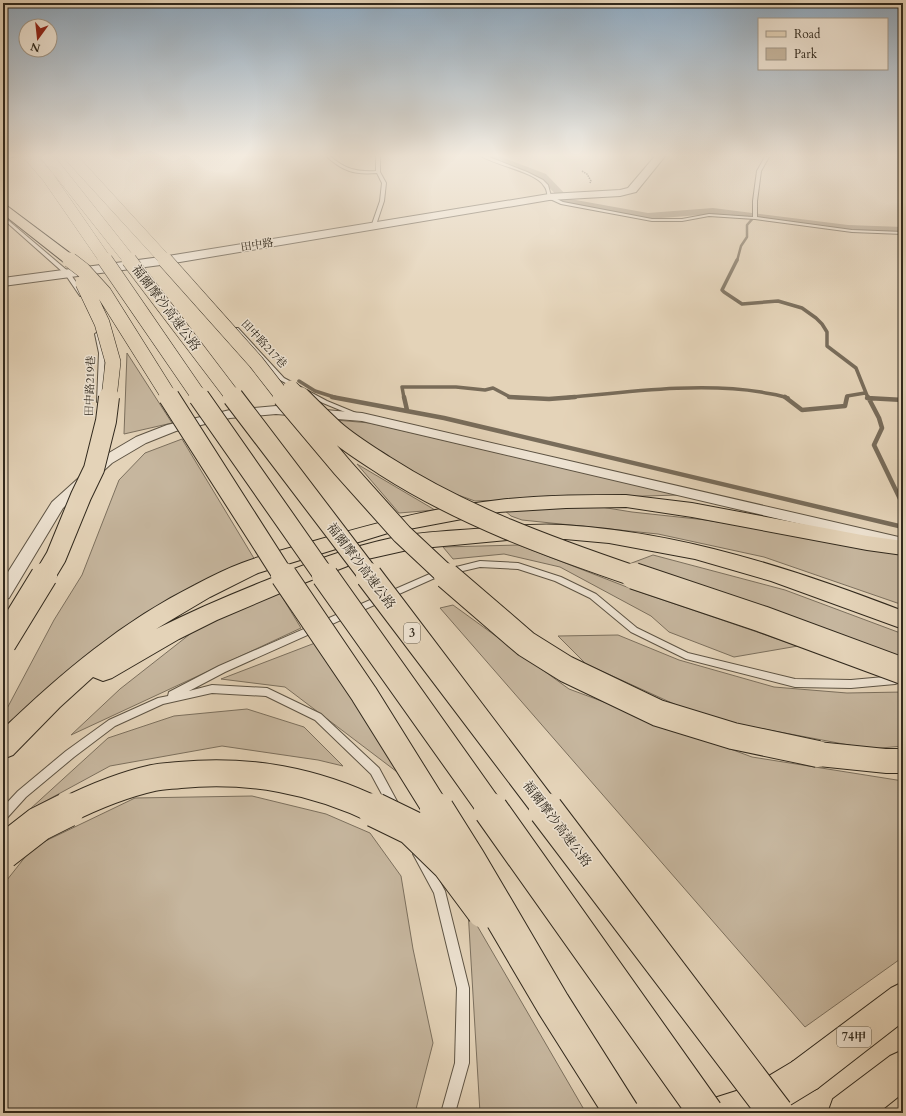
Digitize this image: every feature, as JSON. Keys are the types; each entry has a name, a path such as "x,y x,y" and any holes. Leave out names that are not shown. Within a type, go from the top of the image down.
{"main road":[{"name":"福爾摩沙高速公路","path":"69,207 256,479 706,1113"},
{"name":"福爾摩沙高速公路","path":"88,207 776,1113"},
{"path":"117,207 210,309 256,362 332,456 402,534 465,593 526,644 566,669 658,712 733,736 818,754 886,761 903,761"},
{"path":"3,208 68,266 92,300 102,323 113,362 106,421 94,469 81,496 56,557 3,643"},
{"path":"68,266 83,270 104,293 244,515 316,625 364,694 469,861 553,1004 622,1113"},
{"path":"256,362 290,387 335,431 362,452 448,503 509,531 599,564 762,619 903,671"},
{"path":"3,747 51,699 88,667 148,623 202,591 250,568 385,527 499,506 566,502 626,502 692,510 867,543 903,548"},
{"path":"51,699 178,629 241,599 341,559 402,544 494,534 562,532 608,536 678,549 745,564 831,592 903,620"},
{"path":"3,852 39,824 96,796 154,778 201,773 252,774 303,783 359,802 412,828 449,864 553,1004"},
{"name":"74甲","path":"725,1113 760,1102 805,1075 903,1000"},
{"path":"847,1113 903,1069"}],"street":[{"name":"田中路","path":"3,282 68,266 168,260 496,207"},
{"path":"3,594 57,505 107,460 141,440 172,428 230,414 276,410 362,417 903,542"}],"lane":[{"name":"田中路217巷","path":"120,207 168,260 282,379 325,402 362,417"},
{"path":"373,227 380,207"},
{"path":"584,207 652,220 682,220 709,215 754,218 852,232 903,233"},
{"path":"754,218 755,207"},
{"name":"田中路219巷","path":"3,216 68,266 94,313 102,353 100,405"},
{"name":"田中路219巷","path":"98,437 99,421"},
{"path":"3,815 22,794 70,754 112,723 161,701 222,670 435,575 480,564 518,566 558,579 593,596 634,630 686,656 795,683 851,684 895,680 903,677"},
{"path":"161,701 212,688 267,692 318,717 375,771 439,891 463,988 462,1063 448,1113"}],"green space":[{"path":"127,353 172,423 124,434"},
{"path":"335,420 370,423 679,495 475,501 441,489 377,454"},
{"path":"182,439 255,560 137,618 3,727 3,716 54,620 82,575 119,480 145,453"},
{"path":"357,464 435,510 399,513"},
{"path":"519,507 601,507 706,520 903,552 903,605 764,557 658,534 522,520 511,516 504,510"},
{"path":"519,545 637,591 798,646 734,657 669,632 651,616 560,567 504,554 453,559 443,547"},
{"path":"653,555 785,590 903,634 903,659 901,660 629,564"},
{"path":"279,592 301,628 71,735 120,689 199,627"},
{"path":"453,605 569,689 752,757 903,781 903,957 805,1027 440,608"},
{"path":"618,635 679,660 774,687 847,693 903,692 903,746 870,749 705,718 586,664 558,636"},
{"path":"315,643 409,781 285,687 221,679"},
{"path":"247,709 304,727 343,766 318,760 222,746 110,766 29,810 108,738 174,716"},
{"path":"252,796 326,814 370,833 401,876 413,949 433,1043 415,1113 3,1113 3,885 33,847 135,798"},
{"path":"468,910 586,1113 480,1113"}],"waterway":[{"path":"600,207 648,216 713,211 848,228 903,230"},
{"path":"737,261 741,246 747,237 747,225 755,216"},
{"path":"737,260 722,290 742,304 778,301 802,308 816,318 827,332 827,346 856,368 868,398"},
{"path":"299,381 315,391 337,398"},
{"path":"404,398 402,387 456,387 485,390 493,388 512,397"},
{"path":"573,397 688,388 737,389 785,397"},
{"path":"847,397 865,393"},
{"path":"332,397 337,398"},
{"path":"404,397 407,410"},
{"path":"512,397 549,399 573,397"},
{"path":"512,397 524,398"},
{"path":"564,398 573,397"},
{"path":"785,397 802,410 845,406 847,397"},
{"path":"337,398 444,418 903,527"},
{"path":"869,398 903,400"},
{"path":"869,398 879,418 882,428 874,445 903,505"}]}
